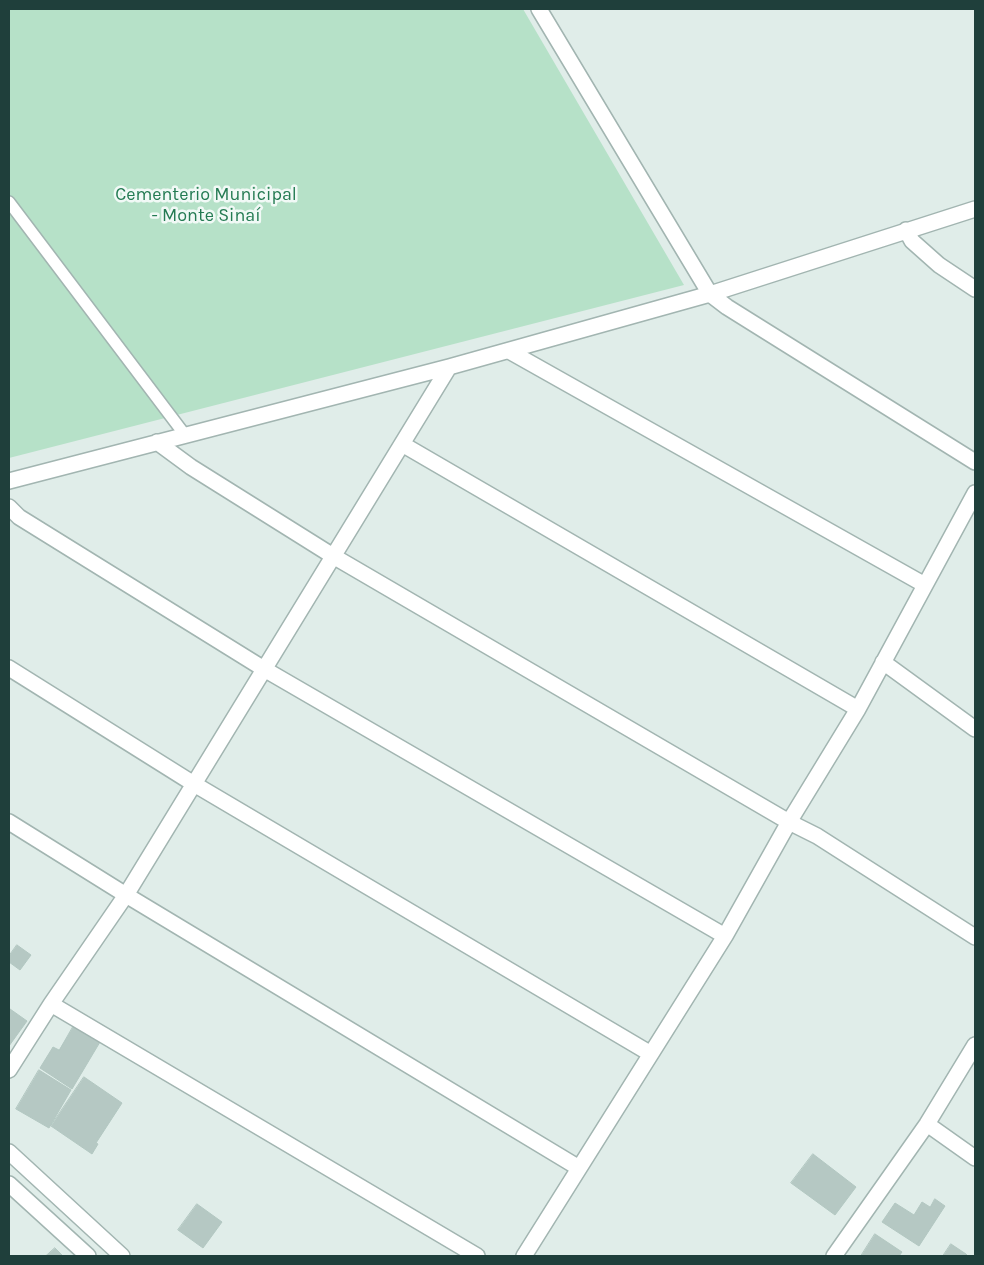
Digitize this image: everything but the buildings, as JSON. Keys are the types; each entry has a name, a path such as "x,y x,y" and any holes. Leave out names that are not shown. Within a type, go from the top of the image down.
{"street":[{"path":"539,9 710,294 727,307 975,462"},
{"path":"9,481 509,351 710,294 975,209"},
{"path":"906,230 912,241 939,265 975,289"},
{"path":"509,351 925,585"},
{"path":"9,1070 51,1004 126,895 449,367"},
{"path":"157,442 191,467 333,556 789,822 817,836 975,937"},
{"path":"402,444 858,709"},
{"path":"524,1256 726,936 789,822 858,709 974,499"},
{"path":"9,507 19,517 264,669 726,936"},
{"path":"883,662 975,729"},
{"path":"9,668 194,784 651,1054"},
{"path":"9,822 126,895 579,1168"},
{"path":"51,1004 477,1256"},
{"path":"834,1256 927,1124 975,1045"},
{"path":"927,1124 975,1158"},
{"path":"9,1152 122,1256"},
{"path":"9,1184 88,1256"}],"lane":[{"path":"9,202 184,435"}],"green space":[{"name":"Cementerio Municipal - Monte Sinaí","path":"9,9 523,9 684,285 9,458"}]}
